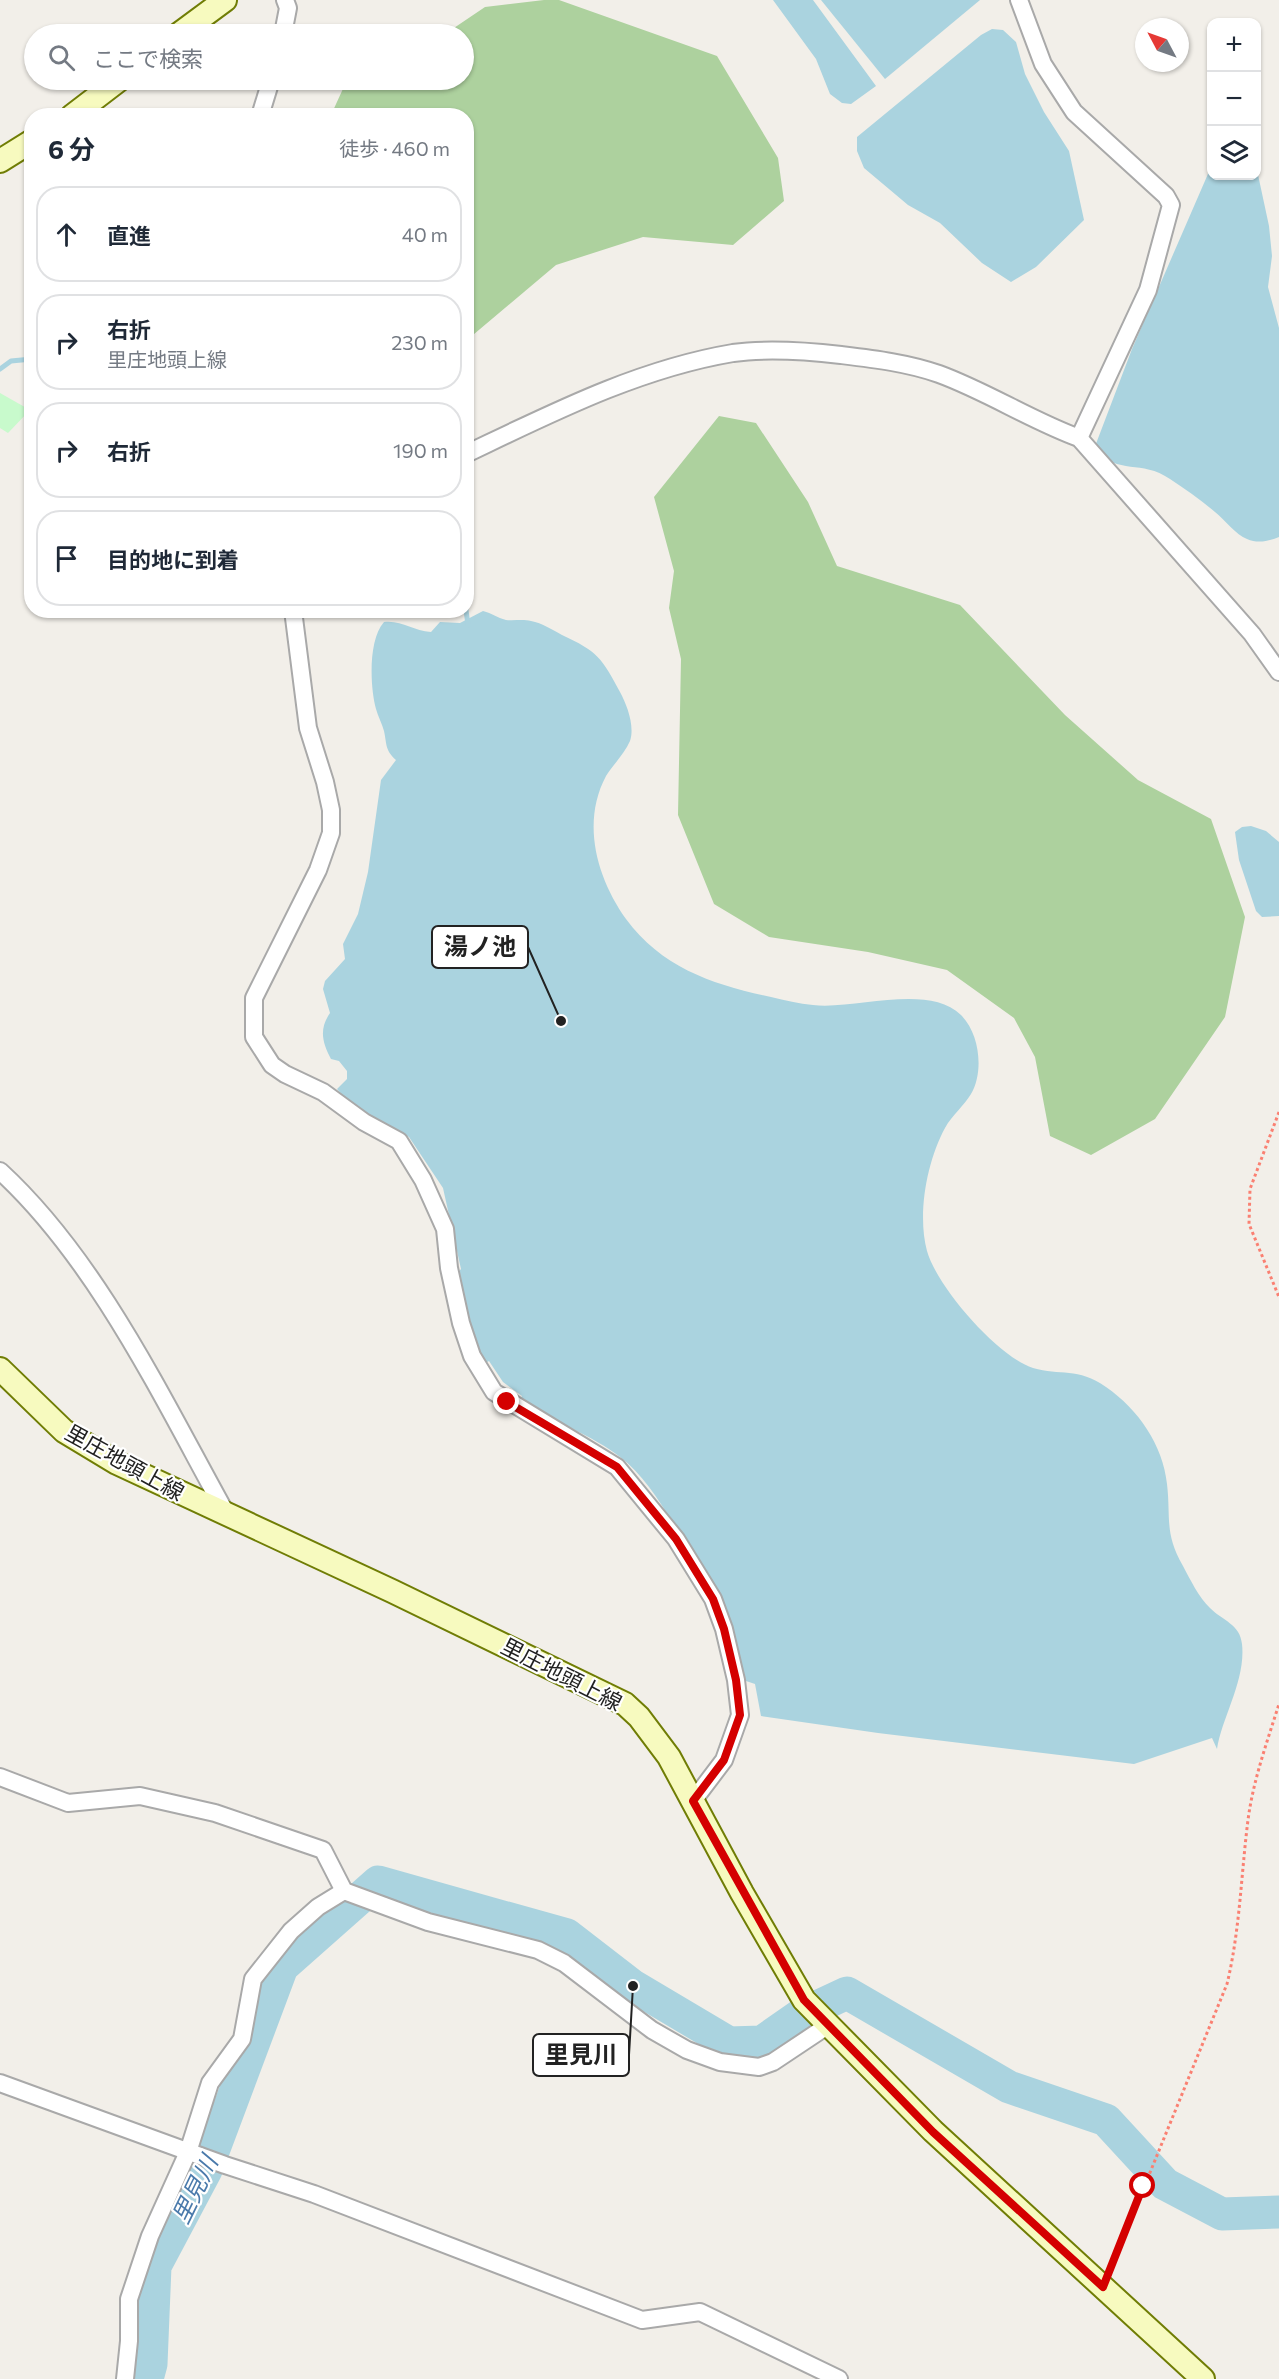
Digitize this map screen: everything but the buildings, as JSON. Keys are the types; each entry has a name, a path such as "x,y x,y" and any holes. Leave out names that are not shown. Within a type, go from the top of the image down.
{"main road":[{"path":"193,24 225,0"},
{"path":"82,108 106,90"},
{"path":"0,161 24,146"},
{"name":"里庄地頭上線","path":"0,1369 64,1431 86,1445 227,1515 392,1591 625,1704 639,1717 669,1756 804,2000 933,2132 1203,2379"}],"street":[{"path":"285,0 288,8 285,24"},
{"path":"1019,0 1042,64 1074,112 1166,196 1171,206 1148,290 1078,438"},
{"path":"263,108 268,90"},
{"path":"474,450 594,393 682,364 735,353 803,351 878,359 936,373 979,390 1039,423 1078,438 1252,634 1279,672"},
{"path":"294,618 308,728 325,782 331,810 331,833 318,870 254,998 254,1036 272,1065 285,1074 323,1092 364,1122 399,1141 423,1180 445,1229 449,1268 461,1323 472,1356 494,1392 617,1467 676,1539 713,1599 724,1629 736,1680 740,1715 724,1760 693,1801"},
{"path":"0,1171 30,1199 115,1314 227,1515"},
{"path":"0,1778 68,1803 140,1796 215,1813 323,1850 344,1891 428,1922 538,1950 564,1963 652,2030 687,2050 720,2062 759,2067 774,2062 824,2022"},
{"path":"124,2379 129,2341 129,2299 150,2236 188,2152 210,2083 242,2039 253,1979 291,1931 318,1907 344,1891"},
{"path":"0,2083 188,2152 314,2194 642,2320 700,2312 839,2379"}],"path":[{"path":"1279,1112 1250,1189 1249,1224 1279,1296"},
{"path":"1103,2287 1227,1984 1237,1941 1248,1818 1279,1704"}],"green space":[{"path":"559,0 717,56 778,158 784,201 733,245 643,237 556,265 474,334 474,108 334,108 342,90 474,90 474,24 460,24 485,7"},
{"path":"0,393 24,407 24,416 8,433 0,428"},
{"path":"719,416 756,423 808,502 837,566 960,605 1065,715 1138,780 1211,819 1245,917 1225,1017 1155,1119 1091,1155 1050,1136 1035,1057 1014,1018 947,970 868,952 769,937 714,904 678,815 681,659 669,608 674,571 654,497"}],"water":[{"path":"773,0 813,0 876,86 851,104 842,103 830,94 816,59"},
{"path":"821,0 980,0 885,79"},
{"path":"992,29 1003,30 1016,42 1025,74 1044,112 1069,151 1084,220 1036,267 1011,282 982,263 940,223 908,205 864,168 857,151 857,137 981,35"},
{"path":"1207,176 1207,180 1259,180 1269,226 1272,256 1268,287 1279,328 1279,537 1271,540 1251,541 1235,531 1204,503 1159,473 1112,462 1094,449 1132,349"},
{"path":"483,611 506,620 528,620 547,627 591,651 603,663 620,692 630,716 632,729 630,741 606,776 598,794 594,812 596,850 600,868 616,903 640,936 656,950 691,972 729,987 750,992 797,1003 830,1006 890,1000 930,1001 947,1006 961,1015 967,1023 976,1043 978,1075 971,1094 948,1123 933,1156 924,1205 923,1221 927,1251 933,1266 956,1301 987,1336 1003,1350 1033,1368 1078,1374 1096,1381 1118,1396 1147,1429 1165,1470 1169,1525 1177,1554 1202,1599 1230,1623 1241,1637 1242,1658 1237,1685 1217,1749 1212,1738 1134,1764 878,1733 761,1716 755,1684 746,1681 741,1661 733,1661 687,1551 657,1497 620,1457 598,1442 519,1402 522,1396 503,1382 489,1361 482,1365 454,1277 461,1269 443,1188 409,1137 350,1104 337,1089 347,1079 347,1071 339,1061 331,1059 323,1036 324,1025 330,1013 323,989 325,981 345,959 343,944 358,914 368,872 381,780 396,760 387,747 372,689 375,640 384,622 431,632 440,622 460,623 474,618 474,616"},
{"path":"1251,826 1266,831 1279,842 1279,916 1262,917 1256,911 1239,860 1235,832 1242,827"}],"waterway":[{"path":"0,369 11,361 24,360"},
{"path":"467,618 468,625"},
{"name":"里見川","path":"147,2379 151,2364 155,2266 206,2170 282,1967 378,1882 567,1935 633,1986 729,2043 762,2042 802,2014 847,1993 1009,2087 1106,2120 1165,2184 1222,2214 1279,2212"}],"place":[{"name":"湯ノ池","path":"561,1021"},
{"name":"里見川","path":"633,1986"}],"route":[{"path":"507,1402 617,1467 676,1539 713,1599 724,1629 736,1680 740,1715 724,1760 693,1801 742,1893 804,2000 933,2132 1103,2287 1143,2186"}]}
